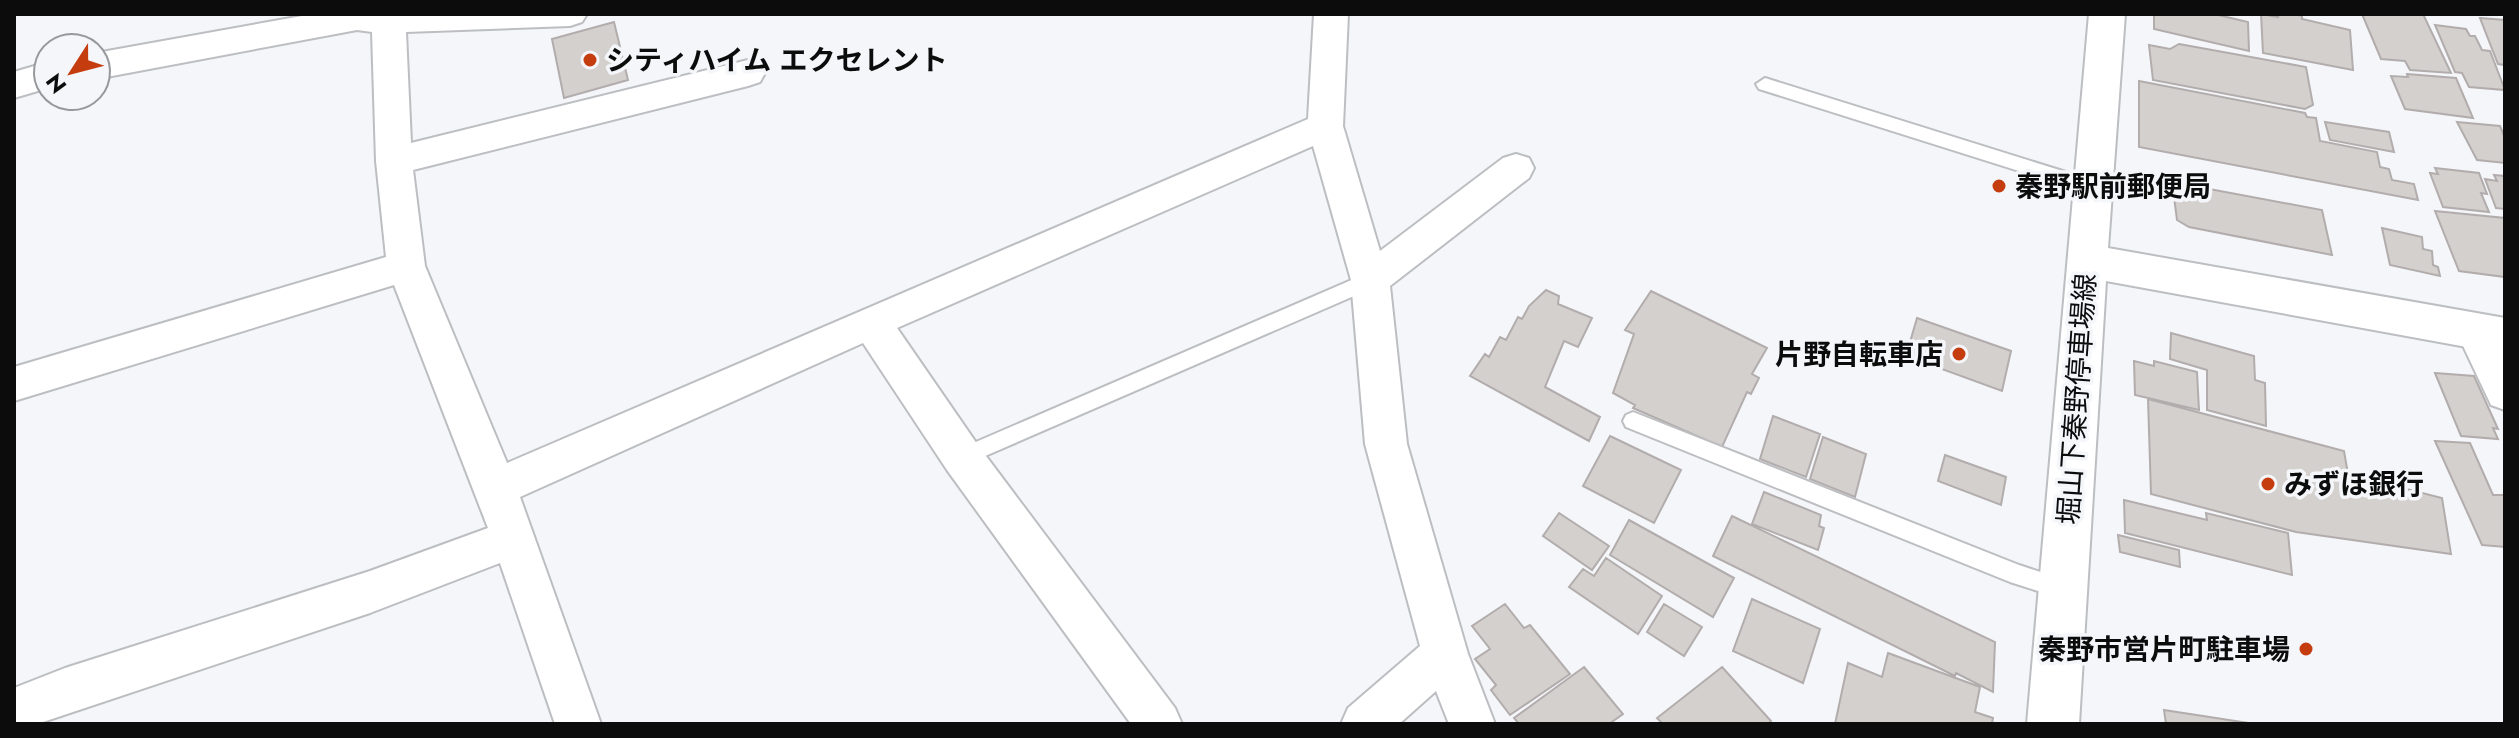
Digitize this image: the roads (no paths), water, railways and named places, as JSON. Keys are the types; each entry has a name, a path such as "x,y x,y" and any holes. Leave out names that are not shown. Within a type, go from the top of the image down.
{"main road":[{"path":"2087,259 2107,14"},
{"name":"堀山下秦野停車場線","path":"2053,724 2087,259 2491,335"}],"street":[{"path":"112,63 357,18 570,14"},
{"path":"1331,14 1325,126 1370,280 1386,444 1445,654 1472,724"},
{"path":"387,17 394,161 406,266 496,488 578,724"},
{"path":"394,161 748,73"},
{"path":"496,488 1325,126"},
{"path":"1370,280 1516,168"},
{"path":"14,384 406,266"},
{"path":"871,322 962,457 1159,724"},
{"path":"2491,335 2505,393"},
{"path":"14,711 65,690 370,592 514,538"},
{"path":"1364,724 1445,654"}],"lane":[{"path":"1765,84 2092,187"},
{"path":"962,457 1370,280"},
{"path":"1633,421 2018,575 2063,589"}],"place":[{"name":"シティハイム エクセレント","path":"590,60"},
{"name":"秦野駅前郵便局","path":"1999,186"},
{"name":"片野自転車店","path":"1959,354"},
{"name":"みずほ銀行","path":"2268,484"},
{"name":"秦野市営片町駐車場","path":"2306,649"}]}
